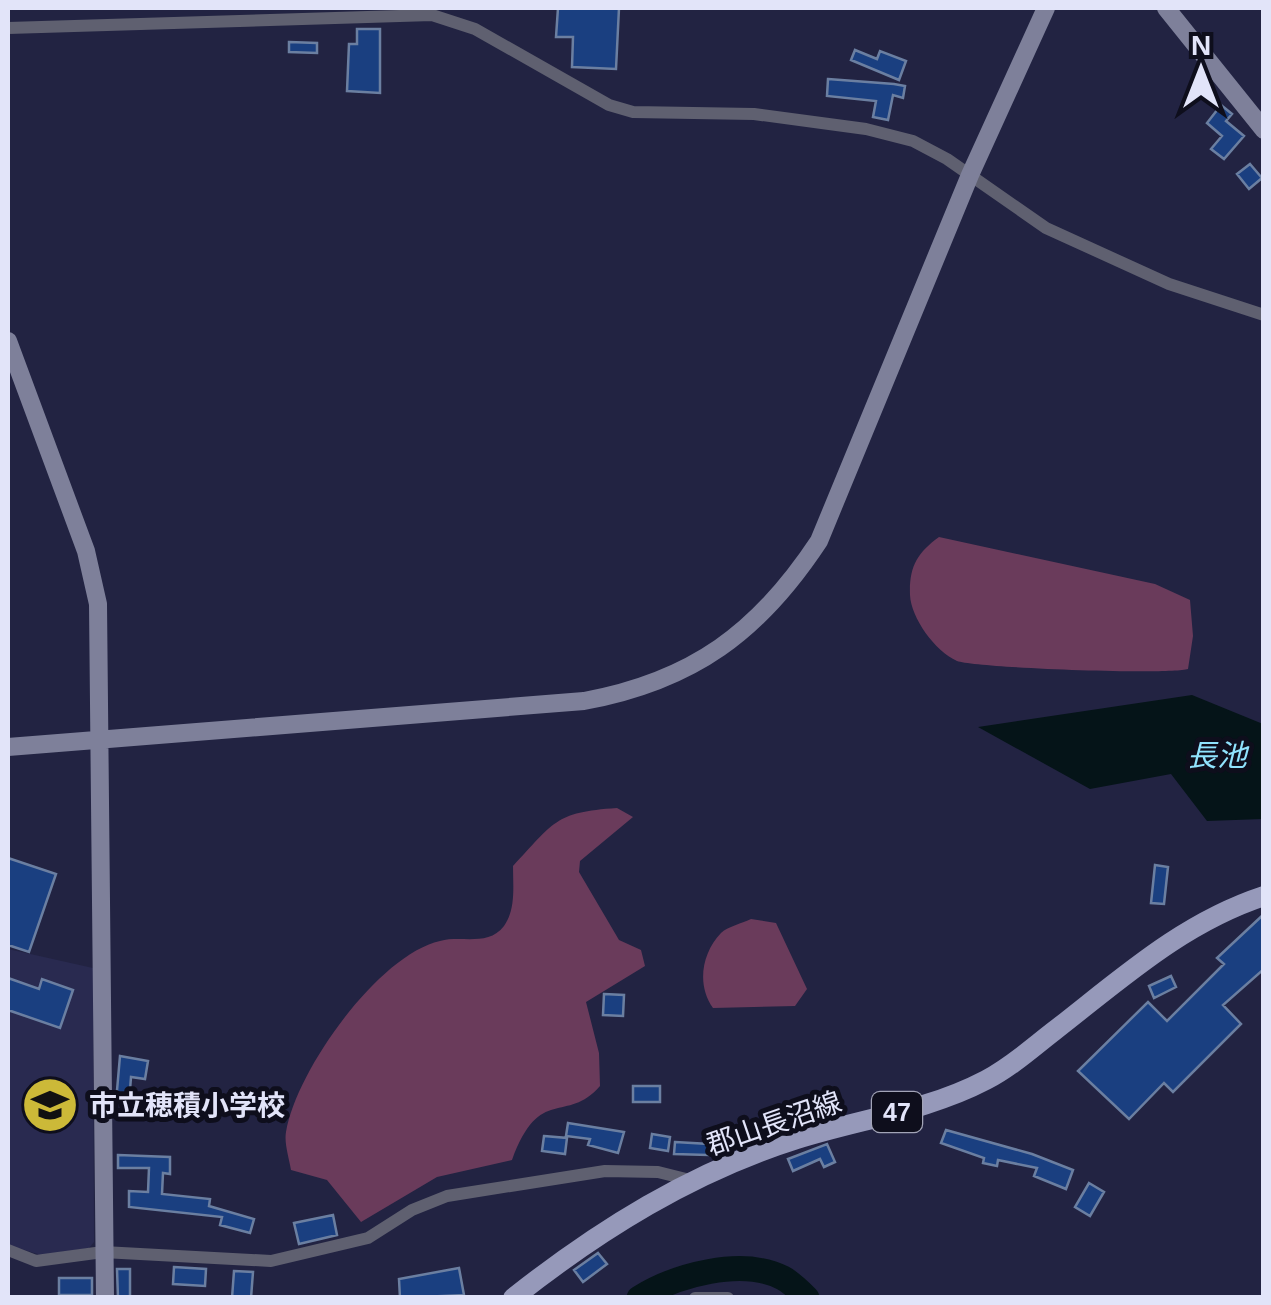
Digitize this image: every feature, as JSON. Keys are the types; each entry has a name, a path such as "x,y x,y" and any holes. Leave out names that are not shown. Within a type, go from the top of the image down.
{"main road":[{"name":"郡山長沼線","path":"513,1298 624,1218 694,1181 795,1139 920,1106 987,1080 1176,936 1221,910 1264,896"}],"street":[{"path":"8,747 584,701 659,682 709,656 760,617 819,541 970,175 1046,8"},
{"path":"1166,8 1264,130"},
{"path":"8,28 148,15 432,16 475,28 608,105 633,112 754,114 866,129 913,141 1046,228 1169,284 1264,315"},
{"path":"8,341 86,550 98,604 105,1298"},
{"path":"8,1250 36,1261 103,1252 271,1261 368,1238 412,1210 447,1196 605,1171 658,1172 694,1181"},
{"path":"695,1298 728,1298"}],"shaded area":[{"path":"939,537 1155,584 1190,600 1193,636 1188,669 1072,670 957,661 926,633 911,604 911,576 916,562"},
{"path":"617,808 633,817 580,861 579,872 619,940 641,950 645,966 586,1002 599,1053 600,1086 576,1103 543,1113 522,1137 512,1160 437,1177 361,1222 327,1180 291,1170 286,1136 293,1107 323,1048 367,992 391,968 416,951 448,939 482,938 498,932 510,912 513,866 538,839 567,817"},
{"path":"751,919 776,923 807,989 795,1006 713,1008 708,999 703,980 709,950 724,931"},
{"name":"市立穂積小学校","path":"8,949 93,968 94,1242 89,1248 41,1255 8,1245"}],"water":[{"name":"長池","path":"1192,695 1263,724 1263,819 1207,821 1171,774 1090,789 978,727"}],"building":[{"path":"558,8 619,8 616,69 572,67 573,37 556,37"},
{"path":"357,29 380,29 380,93 347,91 349,44 357,44"},
{"path":"289,42 317,43 317,53 289,52"},
{"path":"855,50 877,59 880,51 906,61 899,80 851,60"},
{"path":"828,79 905,86 903,98 893,95 888,120 873,117 876,101 827,96"},
{"path":"1221,105 1232,114 1226,121 1244,136 1224,159 1211,149 1222,136 1207,123"},
{"path":"1250,164 1262,178 1249,189 1237,174"},
{"path":"8,858 56,874 29,952 8,945"},
{"path":"1155,865 1168,867 1164,904 1151,903"},
{"path":"1264,914 1264,969 1223,1005 1241,1024 1173,1092 1164,1083 1129,1119 1078,1071 1148,1002 1167,1021 1224,964 1217,958"},
{"path":"1171,976 1176,987 1154,998 1149,986"},
{"path":"8,978 39,989 42,979 73,990 60,1028 8,1010"},
{"path":"604,994 624,995 623,1016 603,1015"},
{"path":"120,1056 148,1061 145,1079 131,1077 129,1103 116,1102"},
{"path":"633,1086 660,1086 660,1102 633,1102"},
{"path":"568,1123 624,1132 618,1153 588,1145 590,1139 566,1136"},
{"path":"946,1130 1073,1170 1066,1189 1034,1176 1037,1168 998,1160 997,1166 983,1163 984,1158 941,1143"},
{"path":"652,1134 670,1137 668,1151 650,1148"},
{"path":"544,1136 567,1138 565,1154 542,1151"},
{"path":"675,1142 709,1144 708,1155 674,1154"},
{"path":"827,1144 835,1162 824,1167 820,1159 793,1171 788,1159"},
{"path":"118,1155 170,1157 170,1174 163,1173 162,1194 210,1199 209,1206 254,1219 250,1233 220,1225 222,1217 129,1207 129,1191 148,1192 149,1168 118,1168"},
{"path":"1089,1183 1104,1192 1090,1216 1075,1207"},
{"path":"333,1215 337,1235 299,1244 294,1223"},
{"path":"598,1253 607,1264 583,1282 574,1270"},
{"path":"174,1267 206,1269 205,1286 173,1284"},
{"path":"459,1268 464,1295 400,1298 399,1279"},
{"path":"117,1269 130,1269 130,1298 118,1298"},
{"path":"234,1271 253,1272 251,1298 232,1298"},
{"path":"59,1278 92,1278 92,1295 59,1295"}],"waterway":[{"path":"639,1298 671,1282 729,1269 767,1272 783,1278 807,1298"}],"place":[{"name":"市立穂積小学校","path":"50,1105"}]}
